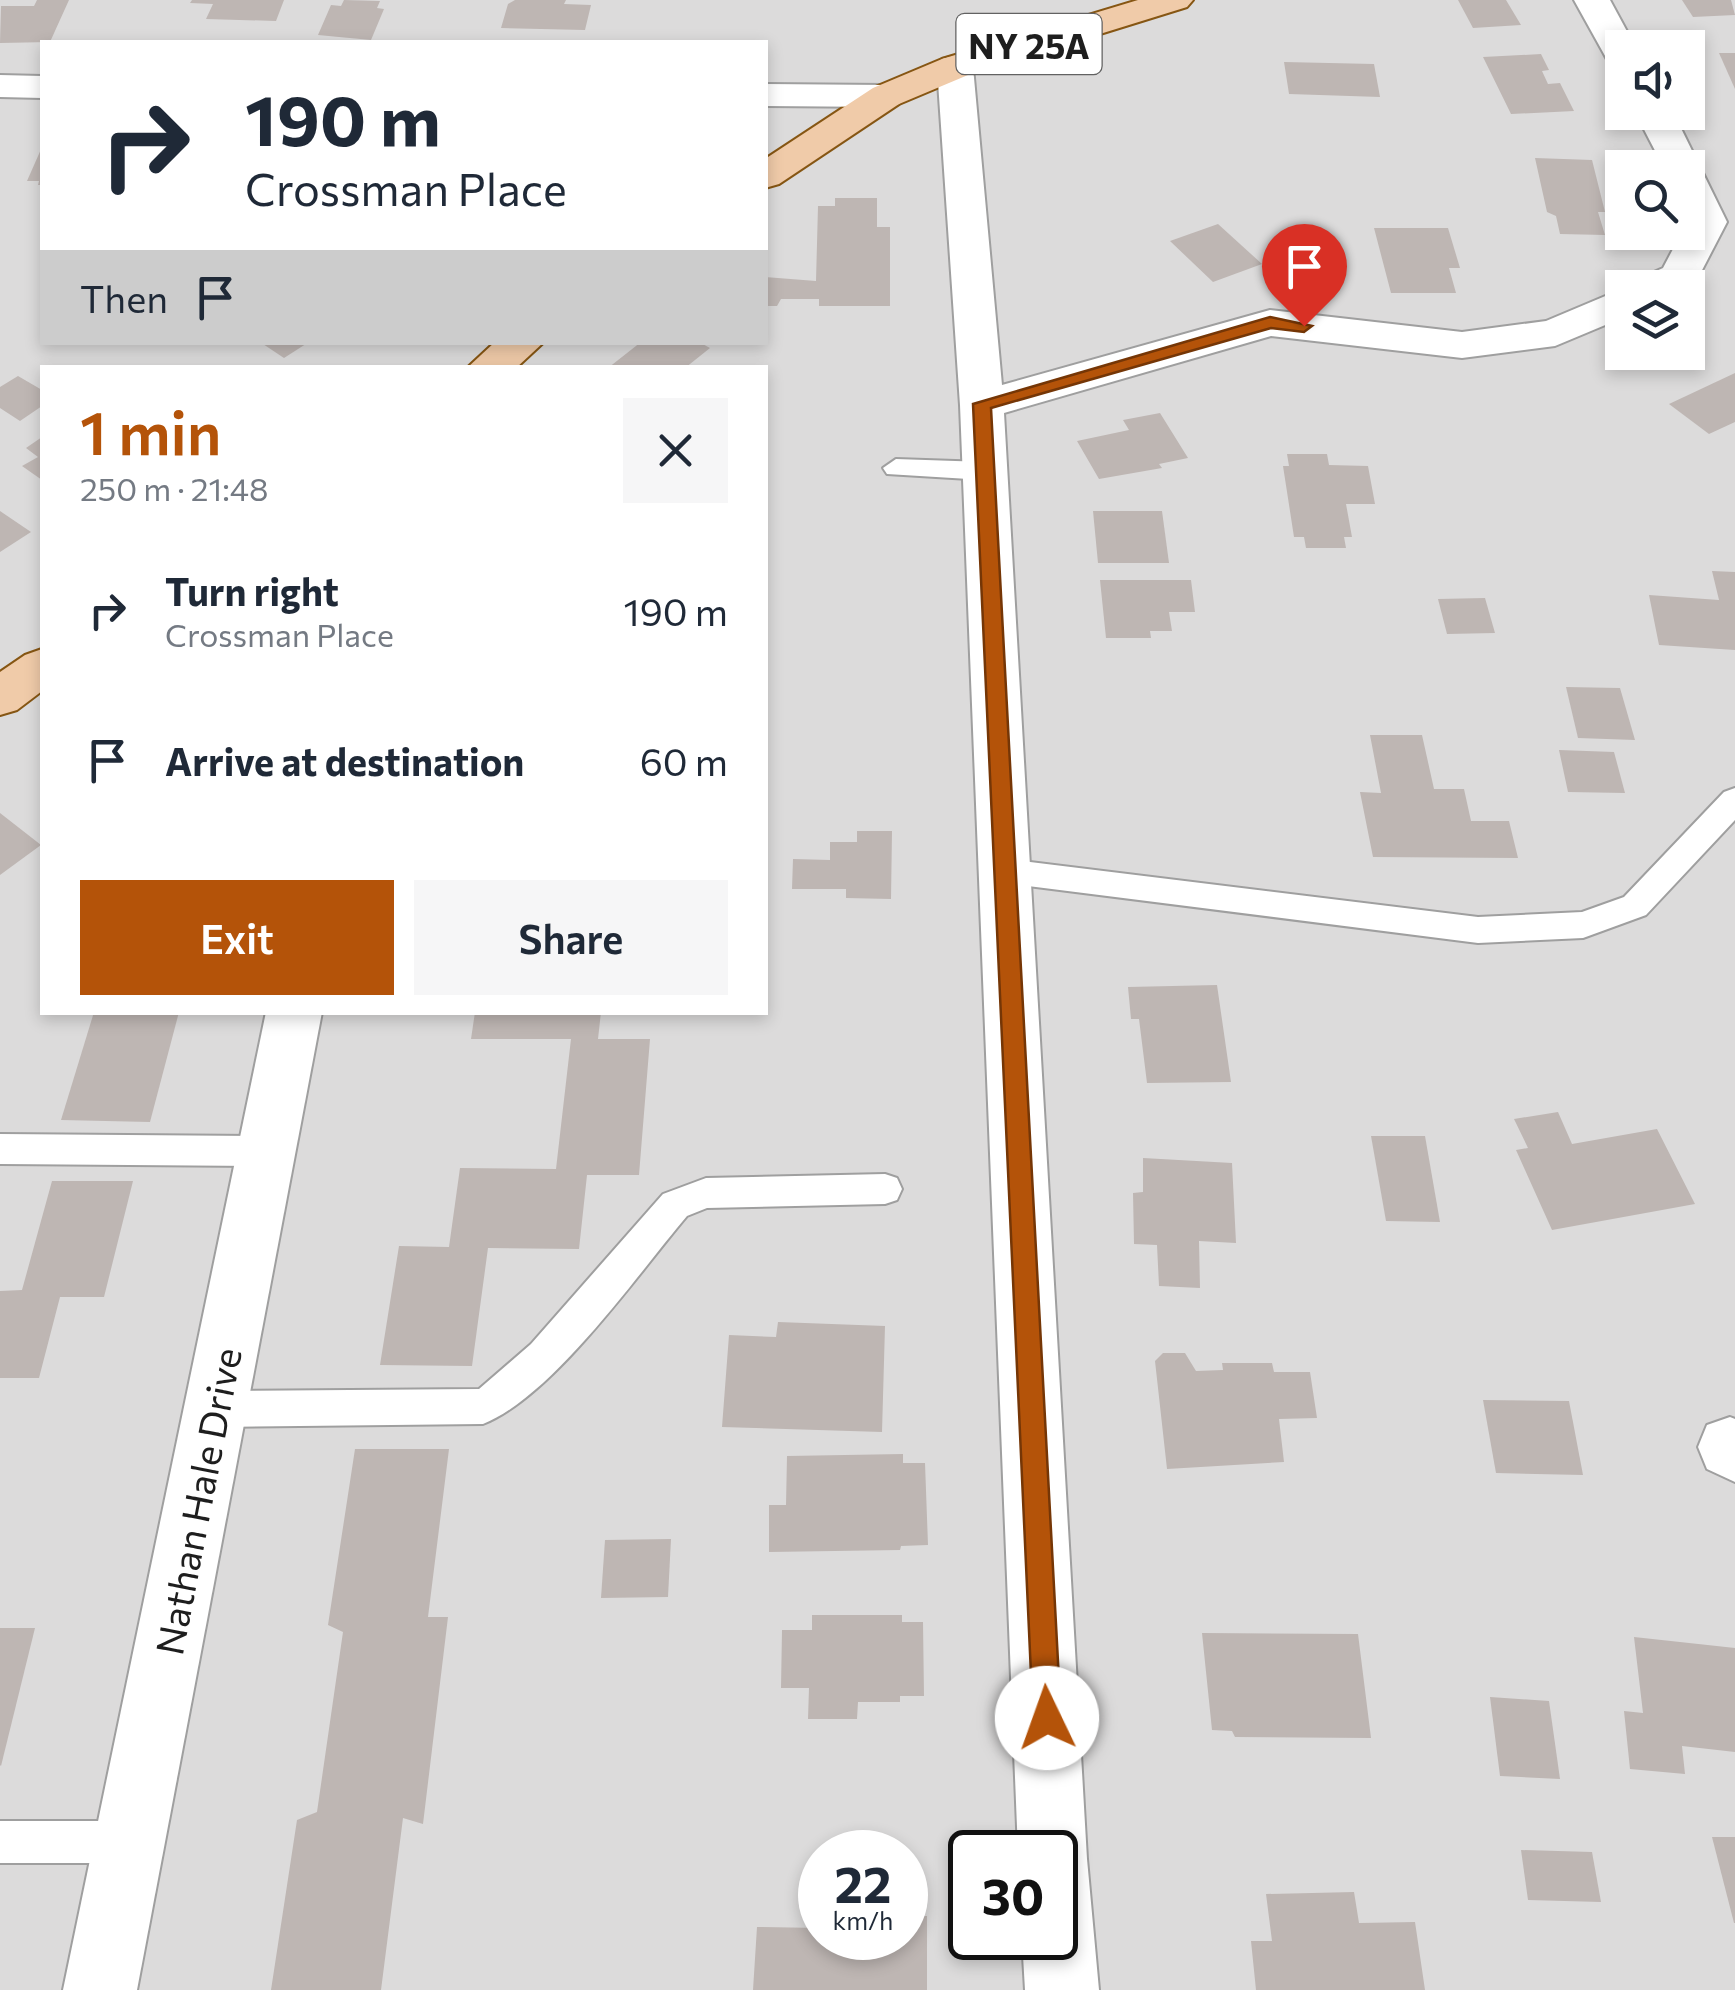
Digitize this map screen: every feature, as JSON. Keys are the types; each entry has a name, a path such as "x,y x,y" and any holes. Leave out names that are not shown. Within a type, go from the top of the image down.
{"main road":[{"name":"NY 25A","path":"768,174 886,96 954,67 1175,0"},
{"path":"492,365 520,345"},
{"path":"0,697 40,668"}],"street":[{"path":"1592,0 1608,30"},
{"path":"954,67 982,404 1053,1830"},
{"path":"0,86 40,86"},
{"path":"768,95 886,96"},
{"path":"982,404 1270,323 1462,345 1555,333 1605,310"},
{"name":"Nathan Hale Drive","path":"100,1990 293,1015"},
{"path":"1060,1960 1062,1990"}],"lane":[{"path":"896,468 985,472"},
{"path":"1005,871 1478,930 1583,925 1635,906 1735,800"},
{"path":"0,1149 266,1151"},
{"path":"216,1409 483,1406 506,1393 544,1356 675,1206 706,1193 885,1188"},
{"path":"0,1842 130,1842"}],"shaded area":[{"path":"0,0 1735,0 1735,1990 0,1990"}],"building":[{"path":"37,0 69,0 51,40 0,43 1,6 34,6"},
{"path":"284,0 276,21 206,19 213,4 190,3"},
{"path":"344,0 380,1 377,8 384,9 371,40 318,35 331,5 341,6"},
{"path":"515,0 566,0 564,4 591,5 585,30 501,28 508,4"},
{"path":"1458,0 1506,0 1521,25 1473,28"},
{"path":"1682,0 1731,0 1735,15 1693,17"},
{"path":"1719,53 1735,53 1735,89"},
{"path":"1541,54 1549,70 1542,71 1548,84 1560,83 1574,111 1511,114 1483,57"},
{"path":"1284,62 1374,64 1380,97 1289,94"},
{"path":"40,152 40,185 39,181 27,181"},
{"path":"1535,158 1592,160 1605,212 1598,212 1605,235 1560,234 1556,216 1547,212"},
{"path":"835,198 877,198 877,227 890,227 890,306 819,306 819,299 781,299 777,306 768,306 768,277 816,281 818,206 835,206"},
{"path":"1218,224 1262,264 1213,282 1170,241"},
{"path":"1374,228 1448,228 1460,268 1449,268 1456,293 1391,293"},
{"path":"264,345 304,345 284,358"},
{"path":"637,345 710,348 689,365 612,365"},
{"path":"1735,373 1735,422 1709,434 1669,404"},
{"path":"18,376 40,389 40,407 20,421 0,408 0,387"},
{"path":"1160,413 1188,458 1159,464 1162,468 1099,479 1077,441 1129,430 1123,420"},
{"path":"40,438 40,479 22,466 38,457 26,448"},
{"path":"1287,454 1327,454 1329,465 1368,466 1375,504 1346,504 1352,537 1344,537 1346,548 1306,548 1304,537 1294,537 1283,466 1289,466"},
{"path":"0,511 31,532 0,552"},
{"path":"1093,511 1162,511 1169,563 1098,563"},
{"path":"1712,571 1735,572 1735,650 1659,645 1649,595 1719,600"},
{"path":"1100,580 1191,580 1195,612 1169,612 1172,631 1150,631 1151,638 1106,638"},
{"path":"1485,598 1495,633 1447,634 1438,599"},
{"path":"1566,687 1620,688 1635,740 1578,738"},
{"path":"1370,735 1422,735 1434,789 1464,789 1471,821 1509,821 1518,858 1373,857 1360,792 1381,793"},
{"path":"1559,750 1614,752 1625,793 1568,792"},
{"path":"0,813 40,846 0,875"},
{"path":"857,831 892,831 891,899 846,898 846,889 792,889 793,859 830,860 830,842 857,842"},
{"path":"1217,985 1231,1082 1147,1083 1139,1019 1131,1019 1128,987"},
{"path":"93,1015 178,1015 150,1122 61,1120"},
{"path":"475,1015 601,1015 598,1039 650,1039 639,1175 587,1175 579,1249 488,1248 472,1366 380,1365 399,1246 449,1247 460,1168 556,1169 571,1039 471,1039"},
{"path":"1558,1112 1572,1144 1657,1129 1695,1204 1552,1230 1516,1150 1528,1148 1514,1119"},
{"path":"1371,1136 1425,1136 1440,1222 1386,1221"},
{"path":"1143,1158 1232,1163 1236,1243 1199,1241 1200,1288 1159,1286 1157,1245 1134,1244 1133,1193 1143,1192"},
{"path":"52,1181 133,1181 104,1297 60,1297 39,1378 0,1378 0,1291 22,1290"},
{"path":"778,1322 885,1326 882,1432 722,1427 729,1335 776,1337"},
{"path":"1163,1353 1185,1353 1196,1371 1223,1370 1222,1363 1272,1363 1274,1372 1310,1372 1317,1418 1279,1419 1284,1462 1167,1469 1155,1361"},
{"path":"1483,1400 1569,1401 1583,1475 1496,1473"},
{"path":"355,1449 449,1449 428,1617 448,1617 423,1824 403,1818 381,1990 271,1990 297,1820 317,1812 343,1632 328,1625"},
{"path":"903,1454 903,1463 925,1463 928,1545 901,1546 900,1550 769,1552 769,1505 786,1505 787,1456"},
{"path":"671,1539 668,1597 601,1598 605,1540"},
{"path":"812,1615 902,1615 902,1622 923,1622 924,1696 900,1696 900,1702 858,1702 857,1719 808,1719 809,1688 781,1688 782,1630 812,1630"},
{"path":"0,1628 35,1628 1,1766 0,1765"},
{"path":"1202,1633 1358,1634 1371,1738 1235,1737 1232,1731 1212,1730"},
{"path":"1634,1637 1735,1648 1735,1752 1682,1746 1685,1774 1630,1769 1624,1711 1643,1713"},
{"path":"1490,1697 1549,1701 1560,1779 1500,1776"},
{"path":"1712,1837 1735,1837 1735,1923 1734,1923"},
{"path":"1521,1850 1592,1852 1601,1902 1528,1900"},
{"path":"1354,1892 1359,1923 1415,1922 1425,1990 1256,1990 1251,1941 1272,1941 1266,1894"},
{"path":"757,1927 798,1928 798,1960 927,1960 927,1990 753,1990"}],"route":[{"path":"1047,1718 982,404 1270,323 1304,326"}]}
